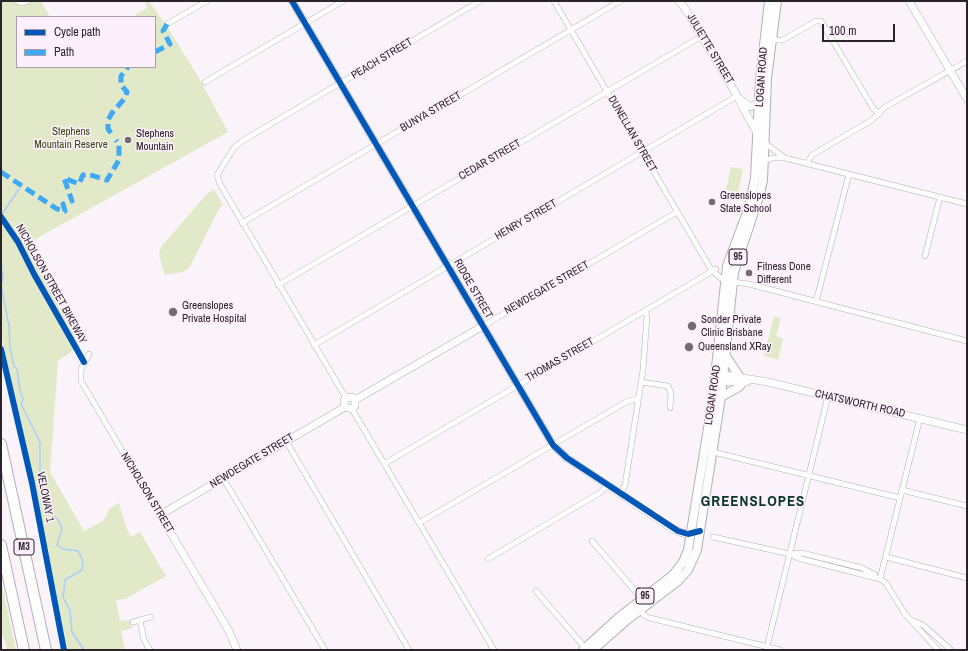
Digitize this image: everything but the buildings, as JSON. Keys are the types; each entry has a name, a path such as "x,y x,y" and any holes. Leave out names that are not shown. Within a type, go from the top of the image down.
{"highway":[{"name":"M3","path":"1,444 46,650"},
{"name":"M3","path":"1,545 24,650"}],"main road":[{"name":"LOGAN ROAD","path":"583,650 641,604 678,581 688,570 697,550 721,397 720,378 729,282 760,194 765,143 769,1"},
{"name":"LOGAN ROAD","path":"593,650 670,577 678,568 686,554 720,378 726,356 729,282 727,266 753,192 759,102 768,40 777,1"},
{"path":"721,397 739,387 741,379 726,356"},
{"path":"690,534 700,531"}],"street":[{"path":"16,1 23,3 28,1"},
{"path":"167,24 207,1"},
{"name":"RIDGE STREET","path":"292,1 553,445 567,458 678,532 690,534"},
{"path":"205,82 343,1"},
{"name":"PEACH STREET","path":"242,223 217,180 218,173 239,143 480,1"},
{"name":"DUNELLAN STREET","path":"554,1 677,212 713,269 729,282"},
{"name":"BUNYA STREET","path":"242,223 620,1"},
{"name":"JULIETTE STREET","path":"679,1 702,36 758,134"},
{"path":"684,1 686,10"},
{"path":"909,1 967,99"},
{"path":"768,40 783,40 816,21 821,21 873,108 879,114"},
{"name":"CEDAR STREET","path":"278,285 702,36"},
{"path":"807,163 812,155 872,120 885,107 967,61"},
{"path":"738,97 750,107 759,102"},
{"name":"HENRY STREET","path":"314,345 738,97"},
{"path":"765,143 785,158"},
{"path":"764,161 772,158 785,158 967,204"},
{"path":"816,302 849,174"},
{"path":"925,256 940,197"},
{"name":"NEWDEGATE STREET","path":"355,400 677,212"},
{"path":"242,223 346,398"},
{"path":"713,269 722,269 727,266"},
{"name":"THOMAS STREET","path":"384,464 645,311 713,269"},
{"path":"729,282 749,284 967,340"},
{"path":"621,493 625,485 639,398 647,316 645,311"},
{"name":"NICHOLSON STREET","path":"89,354 81,369 81,381 229,630 237,650"},
{"name":"CHATSWORTH ROAD","path":"720,378 753,380 828,396 967,430"},
{"path":"641,382 668,386 671,393 670,408"},
{"path":"767,647 828,396"},
{"path":"346,398 352,398 355,400 355,406 352,409"},
{"path":"346,398 344,401 344,407 352,409 494,650"},
{"path":"419,523 626,402 639,398"},
{"name":"NEWDEGATE STREET","path":"160,516 344,407"},
{"path":"880,578 920,418"},
{"path":"286,441 409,650"},
{"path":"713,452 900,498"},
{"path":"223,478 325,650"},
{"path":"488,560 601,492 608,485"},
{"path":"902,490 967,506"},
{"path":"714,537 790,554 802,553 862,568 886,582 910,620 917,625 938,650"},
{"path":"592,541 641,604 645,616 780,650"},
{"path":"886,557 967,578"},
{"path":"536,591 581,643 583,650"},
{"path":"133,622 151,617"},
{"path":"140,621 143,636 150,650"},
{"path":"917,625 926,628 951,650"},
{"name":"NICHOLSON STREET","path":"229,630 243,650"}],"green space":[{"name":"Stephens Mountain Reserve","path":"1,1 14,1 22,7 33,1 41,1 49,16 16,16 16,68 156,68 156,16 134,16 147,8 144,1 149,1 170,31 199,78 228,132 25,245 80,346 58,361 50,472 84,531 104,520 109,509 119,503 126,527 131,537 140,532 166,576 125,599 116,600 120,621 130,620 132,628 121,631 125,650 68,650 1,333"},
{"path":"731,167 743,169 738,192 726,190"},
{"path":"214,189 223,205 219,209 189,268 183,272 165,275 159,255 161,247 206,195"},
{"path":"774,316 781,318 776,336 783,339 778,360 764,356"},
{"path":"1,580 16,650 7,650 4,638 1,634"}],"waterway":[{"path":"2,214 19,189"},
{"path":"1,261 3,279 1,285 9,326 10,348 14,366 17,369 20,391 23,399 21,404 40,442 40,478 43,489 42,497 51,513 59,521 62,529 57,545 63,549 78,551 83,561 82,570 65,580 63,597 70,611 72,632 84,650"}],"marked path":[{"path":"156,51 170,44 163,31 167,24"},
{"path":"111,133 108,129 108,120 125,98 127,92 121,85 121,76 127,68"},
{"path":"1,172 57,209 65,211 63,204 72,201 64,178 79,184 83,175 87,174 107,180 119,160 119,144 116,140"}],"cycle path":[{"path":"292,1 553,445 567,458 678,531 688,534 700,531"},
{"name":"NICHOLSON STREET BIKEWAY","path":"1,217 18,242 34,274 84,362"},
{"name":"VELOWAY 1","path":"1,349 32,483 64,650"}],"place":[{"name":"Stephens Mountain","path":"128,140"},
{"name":"Greenslopes State School","path":"712,202"},
{"name":"Fitness Done Different","path":"749,273"},
{"name":"Greenslopes Private Hospital","path":"173,312"},
{"name":"Sonder Private Clinic Brisbane","path":"692,326"},
{"name":"Queensland XRay","path":"689,347"}],"district":[{"name":"GREENSLOPES","path":"753,502"}]}
